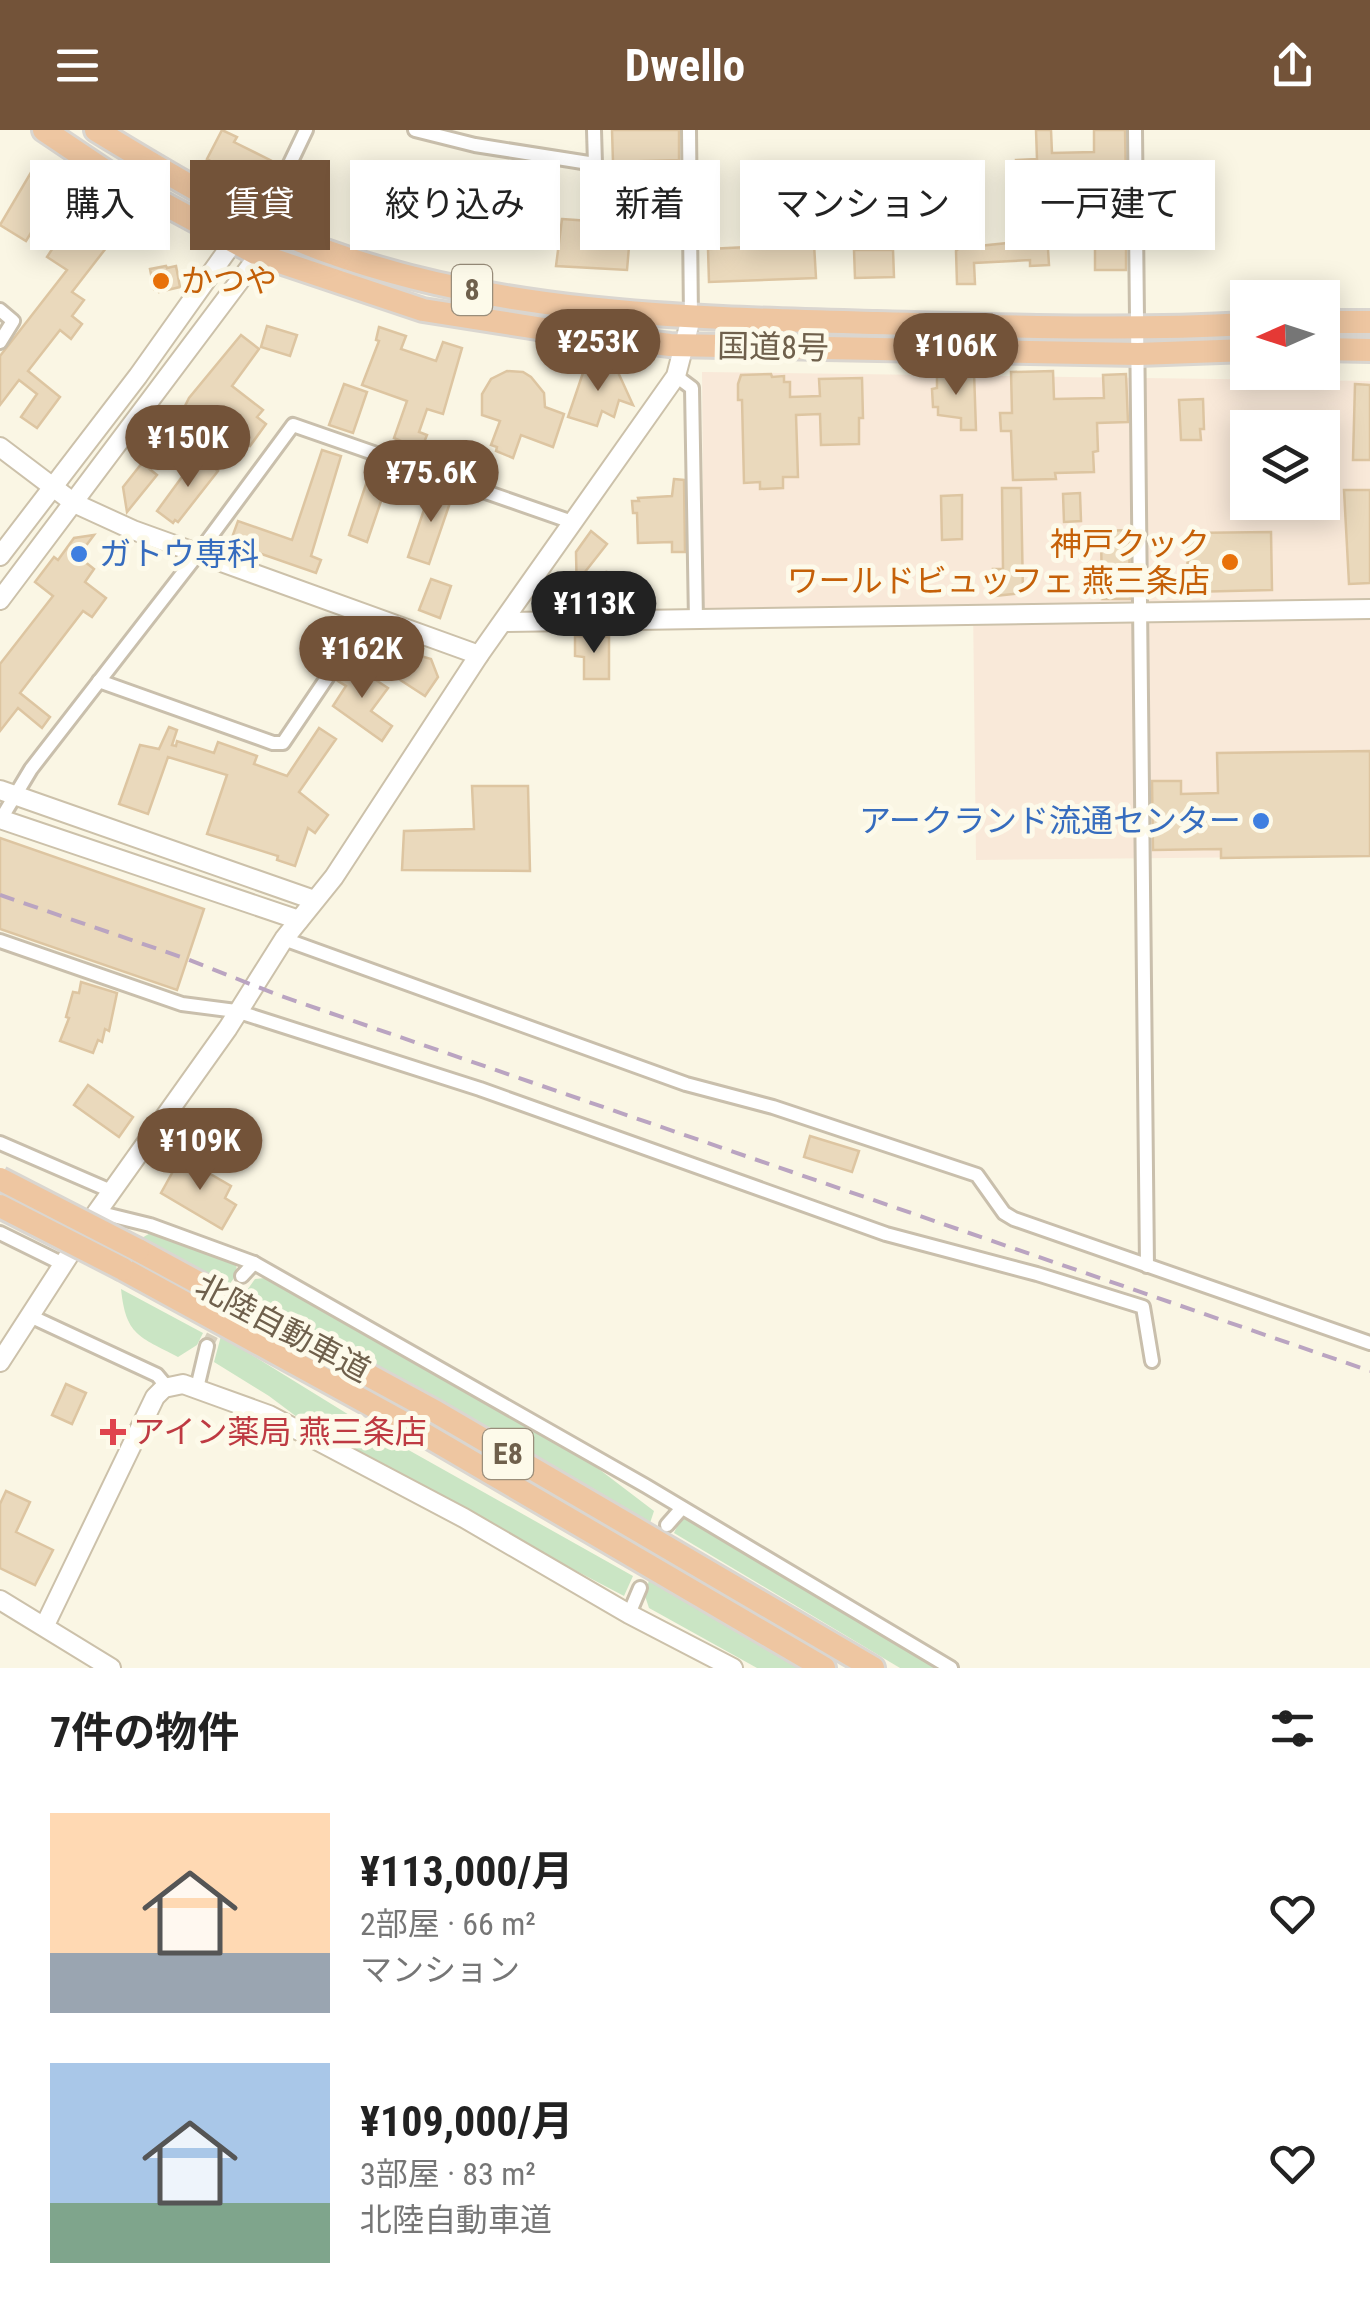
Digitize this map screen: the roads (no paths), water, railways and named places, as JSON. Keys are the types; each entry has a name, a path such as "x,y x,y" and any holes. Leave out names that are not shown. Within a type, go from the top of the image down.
{"highway":[{"name":"国道8号","path":"44,130 114,177 190,218"},
{"name":"国道8号","path":"96,130 190,182"},
{"name":"国道8号","path":"251,250 423,310 550,330 686,345 1138,354 1230,351"},
{"name":"国道8号","path":"322,250 428,282 545,302 691,318 1138,330 1230,325"},
{"path":"1340,322 1370,322"},
{"path":"1340,349 1370,350"},
{"name":"北陸自動車道","path":"0,1179 436,1412 873,1668"},
{"name":"北陸自動車道","path":"0,1206 424,1434 824,1668"}],"street":[{"path":"292,160 306,130"},
{"path":"414,130 474,145 595,164 594,130"},
{"path":"0,1362 96,1212 228,1028 284,939 334,877 479,655 676,376 691,318 689,130"},
{"path":"1135,130 1148,1266"},
{"path":"0,556 138,376 228,250"},
{"path":"0,600 260,250"},
{"path":"0,310 13,320 0,342"},
{"path":"676,376 692,388 696,620"},
{"path":"298,920 1,819 7,792 197,555 293,425 572,522"},
{"path":"0,447 74,502 133,530 479,655"},
{"path":"503,622 1370,609"},
{"path":"98,682 273,743 283,743 368,617"},
{"path":"7,792 314,900"},
{"path":"284,939 686,1084 773,1106 977,1175 1004,1213 1014,1219 1370,1343"},
{"path":"0,941 182,1004 236,1011 480,1088 886,1234 1143,1307 1152,1361"},
{"path":"0,1142 111,1192"},
{"path":"96,1212 150,1225 254,1264 682,1508 950,1668"},
{"path":"0,1233 63,1264"},
{"path":"242,1276 254,1264"},
{"path":"30,1316 157,1376 167,1387"},
{"path":"197,1388 207,1346"},
{"path":"45,1625 155,1397 167,1387 183,1384 268,1415 464,1518 630,1614 733,1668"},
{"path":"667,1525 682,1508"},
{"path":"630,1614 640,1588"},
{"path":"0,1600 111,1668"}],"tunnel":[{"path":"207,1346 242,1276"}],"railway":[{"path":"0,895 187,959 278,995 1370,1371"}],"place":[{"name":"かつや","path":"161,281"},
{"name":"ガトウ専科","path":"79,554"},
{"name":"神戸クック ワールドビュッフェ 燕三条店","path":"1230,562"},
{"name":"アークランド流通センター","path":"1261,821"},
{"name":"アイン薬局 燕三条店","path":"113,1432"}]}
